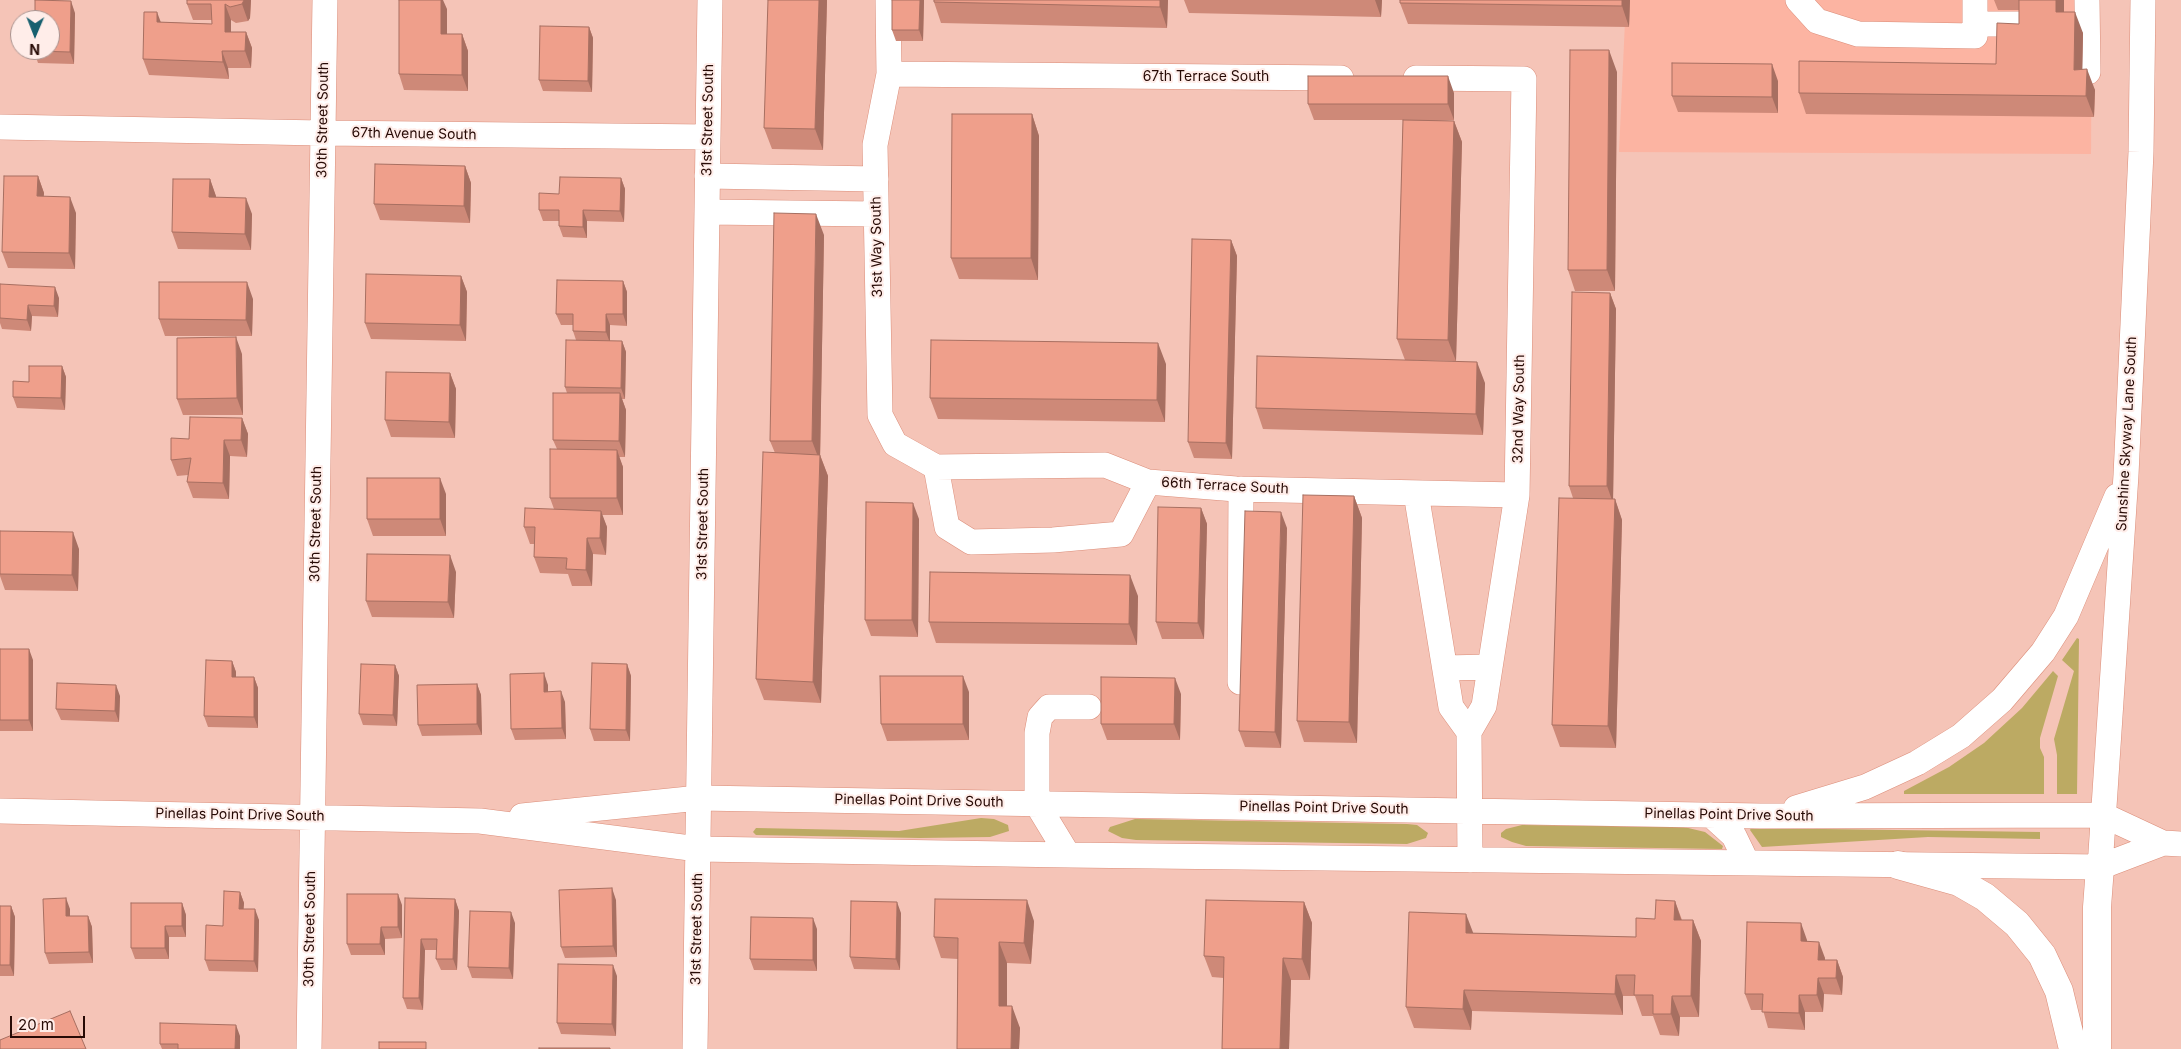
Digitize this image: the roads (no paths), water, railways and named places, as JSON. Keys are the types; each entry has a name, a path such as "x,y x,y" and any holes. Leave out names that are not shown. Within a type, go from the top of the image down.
{"highway":[{"path":"1898,865 1959,882 1985,897 2017,924 2042,955 2059,991 2073,1049"},
{"path":"2097,1049 2097,906 2100,867"}],"street":[{"name":"30th Street South","path":"309,1049 325,0"},
{"name":"31st Street South","path":"695,1049 710,0"},
{"name":"31st Way South","path":"888,0 889,74 875,144 880,415 895,444 936,467"},
{"path":"1798,0 1817,21 1858,34 1975,36 1975,12 2027,24"},
{"name":"Sunshine Skyway Lane South","path":"2100,867 2126,475 2141,152 2143,0"},
{"path":"2079,16 2088,72"},
{"name":"67th Terrace South","path":"889,74 1365,78"},
{"name":"32nd Way South","path":"1395,78 1524,79 1517,495 1484,706 1469,732"},
{"name":"67th Avenue South","path":"0,127 708,137"},
{"path":"707,176 876,179"},
{"path":"707,212 876,214"},
{"name":"66th Terrace South","path":"936,467 1105,465 1148,482 1241,489 1517,495"},
{"path":"936,467 947,527 971,542 1053,540 1121,534 1148,482"},
{"path":"1760,816 1834,797 1902,770 1950,744 1992,710 2029,669 2066,616 2126,475"},
{"path":"1240,682 1241,489"},
{"path":"1416,493 1452,706 1469,732 1470,860"},
{"path":"1445,668 1490,668"},
{"path":"1068,855 1037,804 1037,733 1040,717 1049,707 1089,707"},
{"name":"Pinellas Point Drive South","path":"480,821 699,798 1760,816 2103,815 2172,843"},
{"name":"Pinellas Point Drive South","path":"0,810 480,821 698,849 1068,855 2100,867 2172,843"},
{"path":"1711,815 1734,836 1747,863"}]}
